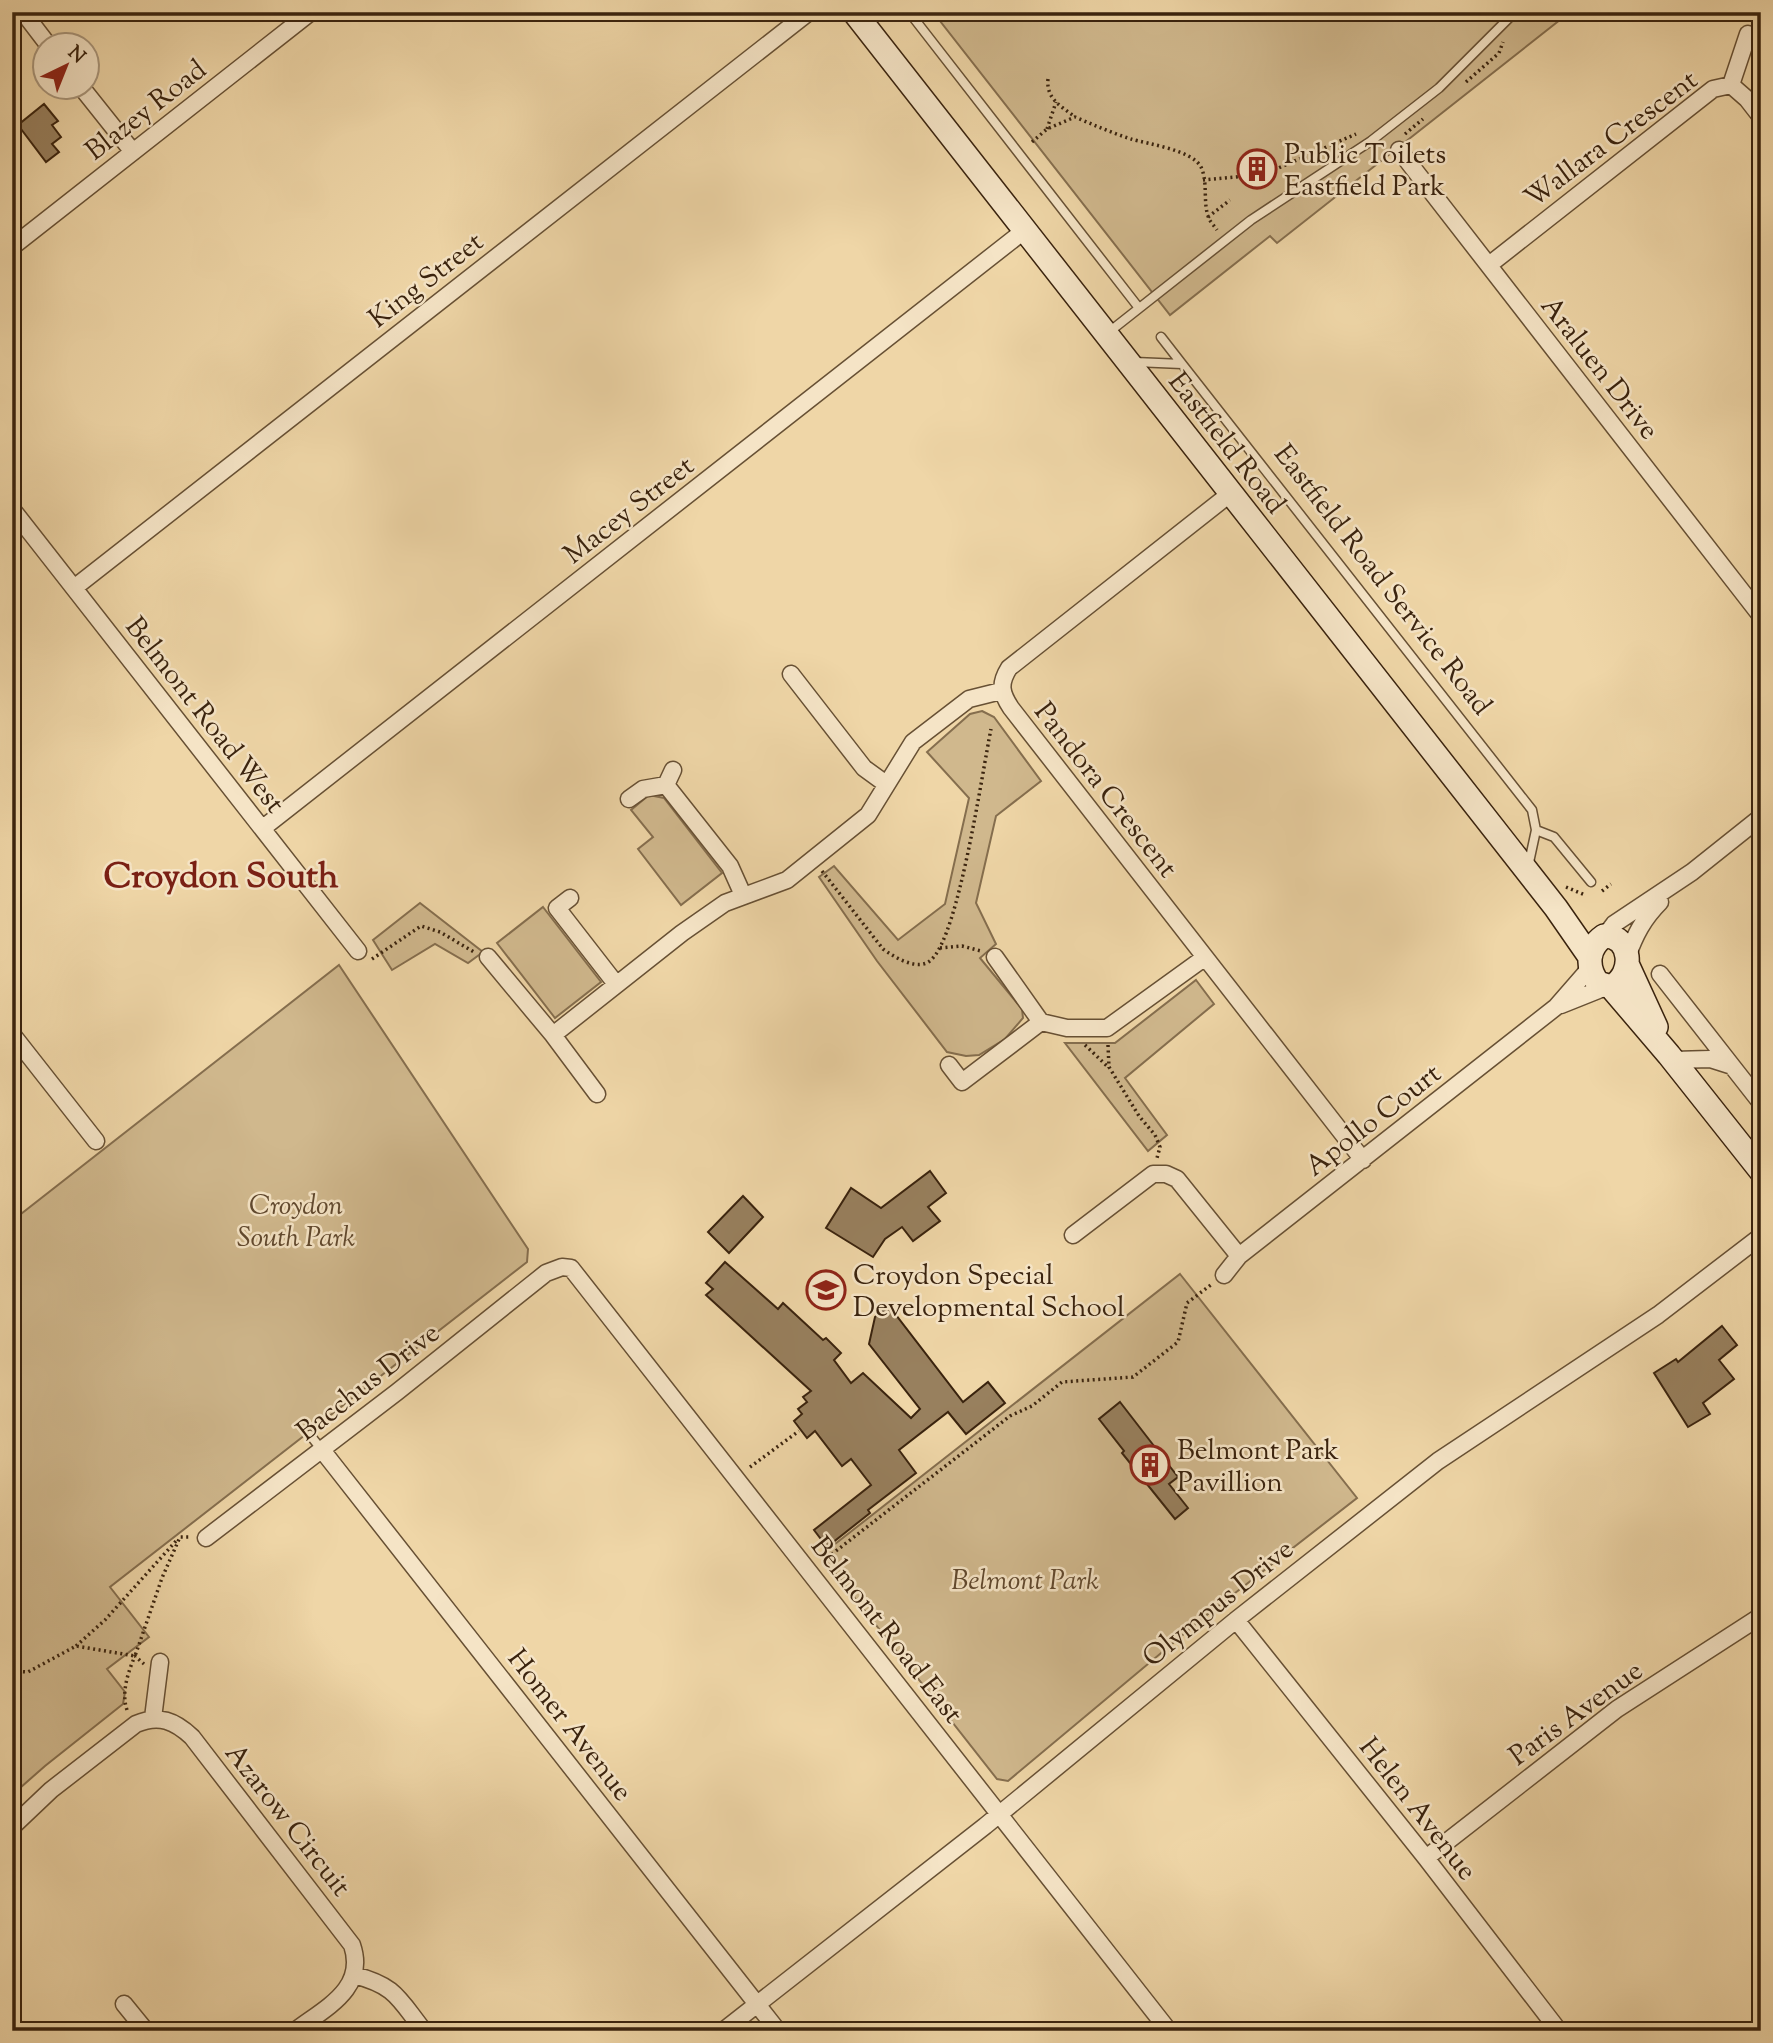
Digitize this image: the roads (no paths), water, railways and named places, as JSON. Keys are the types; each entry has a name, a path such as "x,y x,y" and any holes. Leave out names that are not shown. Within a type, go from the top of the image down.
{"main road":[{"name":"Eastfield Road","path":"854,12 1556,908 1590,963"},
{"name":"Eastfield Road","path":"1556,908 1604,936"},
{"path":"1671,1057 1625,950 1616,940 1604,936 1597,943 1590,963 1598,983 1608,987 1671,1057 1761,1171"},
{"path":"1608,987 1619,983 1628,961"}],"street":[{"path":"23,12 38,32"},
{"name":"Blazey Road","path":"12,247 311,12"},
{"name":"King Street","path":"74,588 809,12"},
{"path":"1731,85 1748,34"},
{"name":"Wallara Crescent","path":"1489,265 1713,89 1731,85 1761,117"},
{"path":"93,102 133,152"},
{"name":"Araluen Drive","path":"1399,150 1761,616"},
{"name":"Macey Street","path":"263,828 1025,230"},
{"name":"Pandora Crescent","path":"1231,493 1009,668 1002,679 1001,691 1011,708 1363,1160"},
{"name":"Belmont Road West","path":"12,509 363,957"},
{"path":"791,674 864,768 887,784"},
{"path":"553,1035 616,984 725,903 787,880 868,815 913,742 969,699 1001,691"},
{"path":"629,799 643,789 669,778 730,866 743,895"},
{"path":"1604,936 1614,924 1692,872 1761,817"},
{"path":"1628,961 1637,930 1648,914 1692,872"},
{"path":"570,898 557,908 616,984"},
{"path":"996,954 1041,1022 1067,1028 1107,1028 1204,958"},
{"path":"488,957 553,1035 597,1094"},
{"name":"Apollo Court","path":"1224,1275 1239,1256 1556,1007 1590,963"},
{"path":"1660,974 1761,1102"},
{"name":"Apollo Court","path":"1556,1007 1608,987"},
{"path":"949,1065 962,1082 1041,1022"},
{"path":"12,1034 96,1141"},
{"path":"1671,1057 1710,1059 1732,1066"},
{"path":"1073,1235 1153,1174 1166,1174 1177,1179 1239,1256"},
{"name":"Olympus Drive","path":"723,2031 1000,1814 1236,1620 1438,1461 1658,1315 1761,1236"},
{"name":"Bacchus Drive","path":"206,1538 546,1273 562,1267"},
{"name":"Belmont Road East","path":"562,1267 571,1268 1169,2031"},
{"name":"Homer Avenue","path":"322,1450 778,2031"},
{"name":"Paris Avenue","path":"1426,1858 1617,1709 1761,1616"},
{"name":"Helen Avenue","path":"1236,1620 1426,1858 1559,2031"},
{"path":"12,1827 51,1790 114,1740 136,1724 153,1718 160,1661"},
{"name":"Azarow Circuit","path":"153,1718 176,1724 192,1737 343,1931 355,1956 354,1975"},
{"path":"295,2031 339,1997 354,1975 391,1989 424,2031"},
{"path":"124,2004 146,2031"}],"lane":[{"path":"909,12 1139,308"},
{"path":"1107,334 1251,220 1372,140 1439,88 1515,12"},
{"name":"Eastfield Road Service Road","path":"1161,337 1532,810 1536,830"},
{"path":"1128,362 1182,364"},
{"path":"1527,872 1536,830 1550,833 1591,882"},
{"path":"310,1435 322,1450"}],"place":[{"name":"Public Toilets Eastfield Park","path":"1257,169"},
{"name":"Croydon Special Developmental School","path":"826,1290"},
{"name":"Belmont Park Pavillion","path":"1150,1465"}],"district":[{"name":"Croydon South","path":"221,875"}],"park label":[{"name":"Croydon South Park","path":"296,1220"},
{"name":"Belmont Park","path":"1025,1579"}]}
